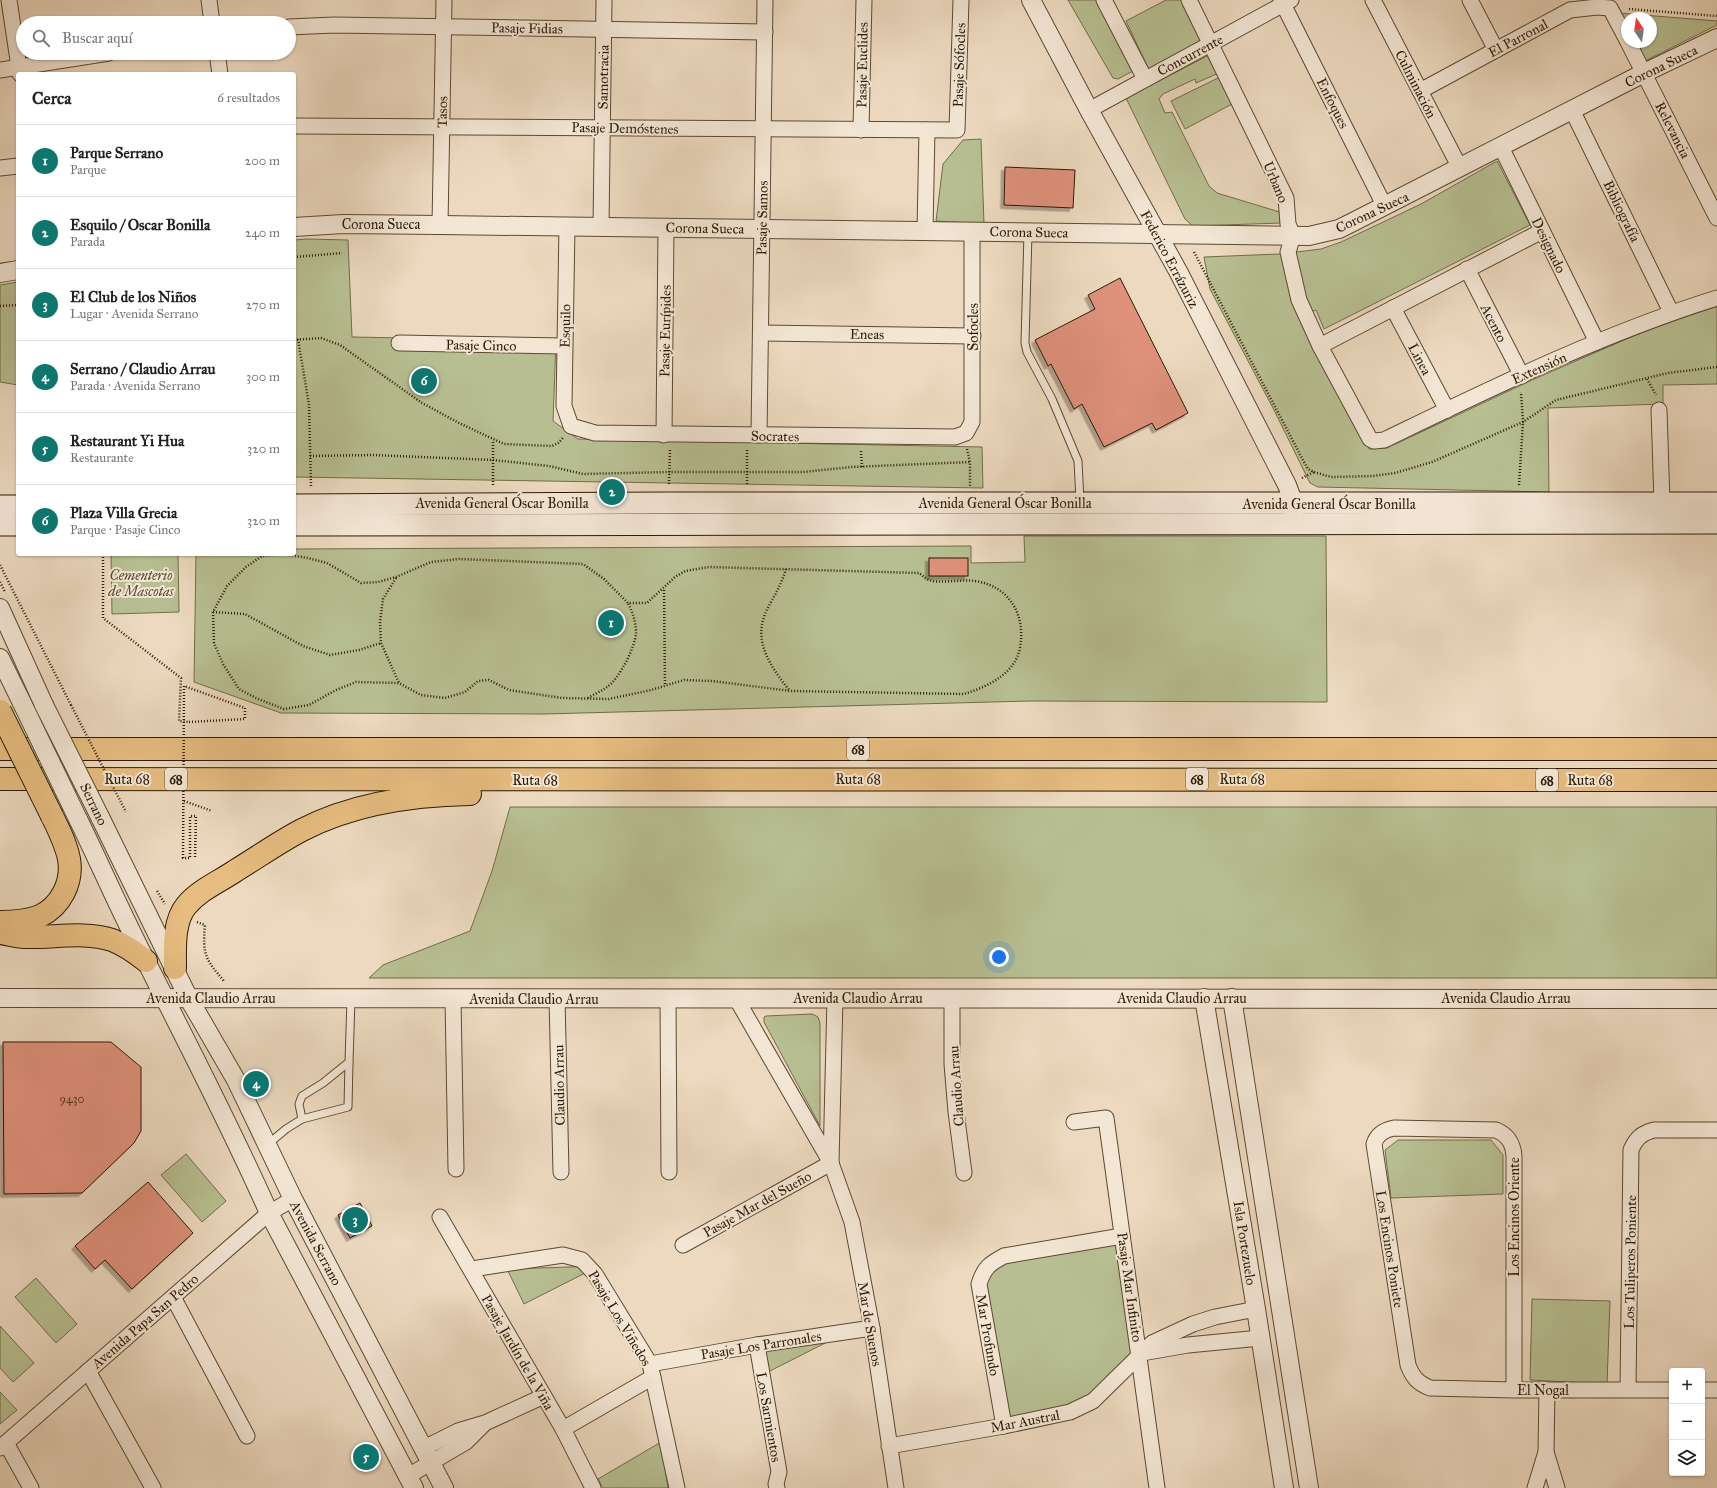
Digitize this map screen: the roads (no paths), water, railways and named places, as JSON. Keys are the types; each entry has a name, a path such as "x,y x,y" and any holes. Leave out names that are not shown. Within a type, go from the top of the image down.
{"highway":[{"path":"0,711 65,844 69,860 70,875 68,886 63,895 40,916 24,920 0,922"},
{"name":"68","path":"0,749 1717,749"},
{"name":"Ruta 68","path":"0,780 1717,780"},
{"path":"175,968 177,929 185,906 198,894 277,844 304,829 327,819 350,810 394,800 435,795 516,793 648,780"},
{"path":"0,933 23,937 76,935 97,937 125,946 146,961"}],"main road":[{"name":"Avenida General Óscar Bonilla","path":"303,505 1080,503 1294,514 1717,523"},
{"name":"Avenida General Óscar Bonilla","path":"296,525 1294,514 1518,503 1717,503"},
{"path":"0,506 16,506"},
{"path":"0,525 16,525"}],"street":[{"path":"9,0 16,49"},
{"path":"209,0 211,16"},
{"name":"Tasos","path":"440,225 444,0"},
{"name":"Samotracia","path":"601,227 604,0"},
{"name":"Pasaje Samos","path":"753,435 760,333 765,0"},
{"name":"Pasaje Euclides","path":"861,130 864,0"},
{"name":"Pasaje Sófocles","path":"957,130 961,0"},
{"name":"Federico Errázuriz","path":"1031,0 1157,234 1287,485 1294,514"},
{"path":"1104,0 1145,79"},
{"name":"Urbano","path":"1189,0 1286,198 1288,224 1293,236 1288,252 1299,300 1320,346 1366,434"},
{"name":"Culminación","path":"1373,0 1460,168"},
{"path":"1470,0 1496,50"},
{"name":"Concurrente","path":"1089,110 1210,45 1285,1"},
{"name":"Enfoques","path":"1285,1 1385,206"},
{"name":"El Parronal","path":"1420,91 1496,50 1567,5 1610,8"},
{"name":"Relevancia","path":"1610,8 1621,29"},
{"name":"Pasaje Fidias","path":"296,27 334,25 765,32"},
{"name":"Corona Sueca","path":"296,227 343,224 567,226 1309,236 1339,229 1644,73 1717,38"},
{"name":"Relevancia","path":"1631,48 1717,218"},
{"path":"18,60 19,70"},
{"path":"0,70 19,70 72,60"},
{"path":"218,60 220,72"},
{"name":"Bibliografía","path":"1572,110 1671,312"},
{"name":"Pasaje Demóstenes","path":"296,126 957,130"},
{"path":"925,231 927,130"},
{"name":"Designado","path":"1501,147 1597,342"},
{"path":"0,168 16,166"},
{"name":"Esquilo","path":"567,226 564,406 571,426"},
{"name":"Pasaje Eurípides","path":"666,228 667,435"},
{"path":"1320,346 1542,231"},
{"name":"Sofocles","path":"962,435 970,428 972,422 972,232"},
{"name":"Acento","path":"1467,269 1521,382"},
{"path":"0,273 16,270"},
{"name":"Extensión","path":"1366,434 1374,441 1384,440 1447,410 1521,382 1597,342 1671,312 1717,298"},
{"name":"Linea","path":"1393,308 1447,410"},
{"name":"Eneas","path":"760,333 973,336"},
{"name":"Pasaje Cinco","path":"399,343 564,346"},
{"path":"1660,410 1662,503"},
{"name":"Socrates","path":"571,426 595,433 667,435 955,437 962,435"},
{"name":"Serrano","path":"0,608 44,705 189,999"},
{"name":"Serrano","path":"0,658 165,998"},
{"name":"Avenida Claudio Arrau","path":"0,998 1717,998"},
{"name":"Avenida Serrano","path":"165,998 197,1059 269,1213 411,1482"},
{"name":"Claudio Arrau","path":"557,998 561,1172"},
{"path":"668,998 669,1172"},
{"name":"Mar de Suenos","path":"736,998 831,1163 852,1222 872,1328 896,1488"},
{"name":"Mar de Suenos","path":"831,1163 835,998"},
{"name":"Claudio Arrau","path":"952,998 952,1064 956,1112 964,1173"},
{"name":"Isla Portezuelo","path":"1204,998 1256,1309 1284,1488"},
{"name":"Isla Portezuelo","path":"1232,998 1309,1488"},
{"name":"Avenida Serrano","path":"189,999 236,1080 266,1146 293,1199 444,1488"},
{"path":"453,999 456,1169"},
{"name":"Pasaje Mar Infinito","path":"1074,1122 1106,1118 1157,1488"},
{"name":"Los Encinos Poniete","path":"1394,1128 1381,1133 1376,1138 1374,1144 1408,1365 1415,1380"},
{"name":"Los Encinos Oriente","path":"1394,1128 1496,1130 1507,1136 1511,1142 1514,1156 1514,1390"},
{"name":"Los Tuliperos Poniente","path":"1628,1390 1632,1150 1634,1143 1639,1136 1654,1130 1717,1130"},
{"name":"Pasaje Mar del Sueño","path":"683,1245 831,1163"},
{"name":"Avenida Papa San Pedro","path":"3,1445 269,1213 293,1199"},
{"name":"Pasaje Jardín de la Viña","path":"440,1217 472,1269 563,1429 593,1488"},
{"name":"Mar Profundo","path":"1004,1426 979,1284 983,1272 992,1262 1004,1256 1122,1236"},
{"name":"Pasaje Los Viñedos","path":"472,1269 563,1255 582,1260 595,1274 651,1370 677,1488"},
{"path":"173,1297 247,1436"},
{"name":"Mar Austral","path":"889,1446 1004,1426 1070,1412 1093,1401 1139,1354 1152,1343 1193,1324 1215,1317 1256,1309"},
{"name":"Pasaje Los Parronales","path":"563,1429 651,1370 757,1345 872,1328"},
{"path":"1139,1354 1188,1344 1260,1338"},
{"name":"Los Sarmientos","path":"757,1345 779,1472 774,1487"},
{"path":"88,1371 153,1488"},
{"name":"El Nogal","path":"1415,1380 1430,1388 1514,1390 1669,1390"},
{"path":"1535,1488 1546,1452 1547,1390"},
{"path":"1705,1390 1717,1390"},
{"path":"411,1482 428,1456 466,1442 484,1423 544,1396"},
{"path":"3,1445 31,1488"},
{"path":"1546,1452 1557,1488"}],"lane":[{"path":"1028,232 1025,343 1027,352 1052,399 1078,461 1080,503"},
{"path":"266,1146 286,1129 302,1119 348,1107 351,999"},
{"path":"302,1119 299,1104 302,1096 323,1083 349,1062"}],"place":[{"name":"Plaza Villa Grecia","path":"424,381"},
{"name":"Esquilo / Oscar Bonilla","path":"612,492"},
{"name":"Parque Serrano","path":"611,623"},
{"name":"Serrano / Claudio Arrau","path":"256,1084"},
{"name":"El Club de los Niños","path":"355,1220"},
{"name":"Restaurant Yi Hua","path":"366,1457"}],"park label":[{"name":"Cementerio de Mascotas","path":"141,584"}]}
